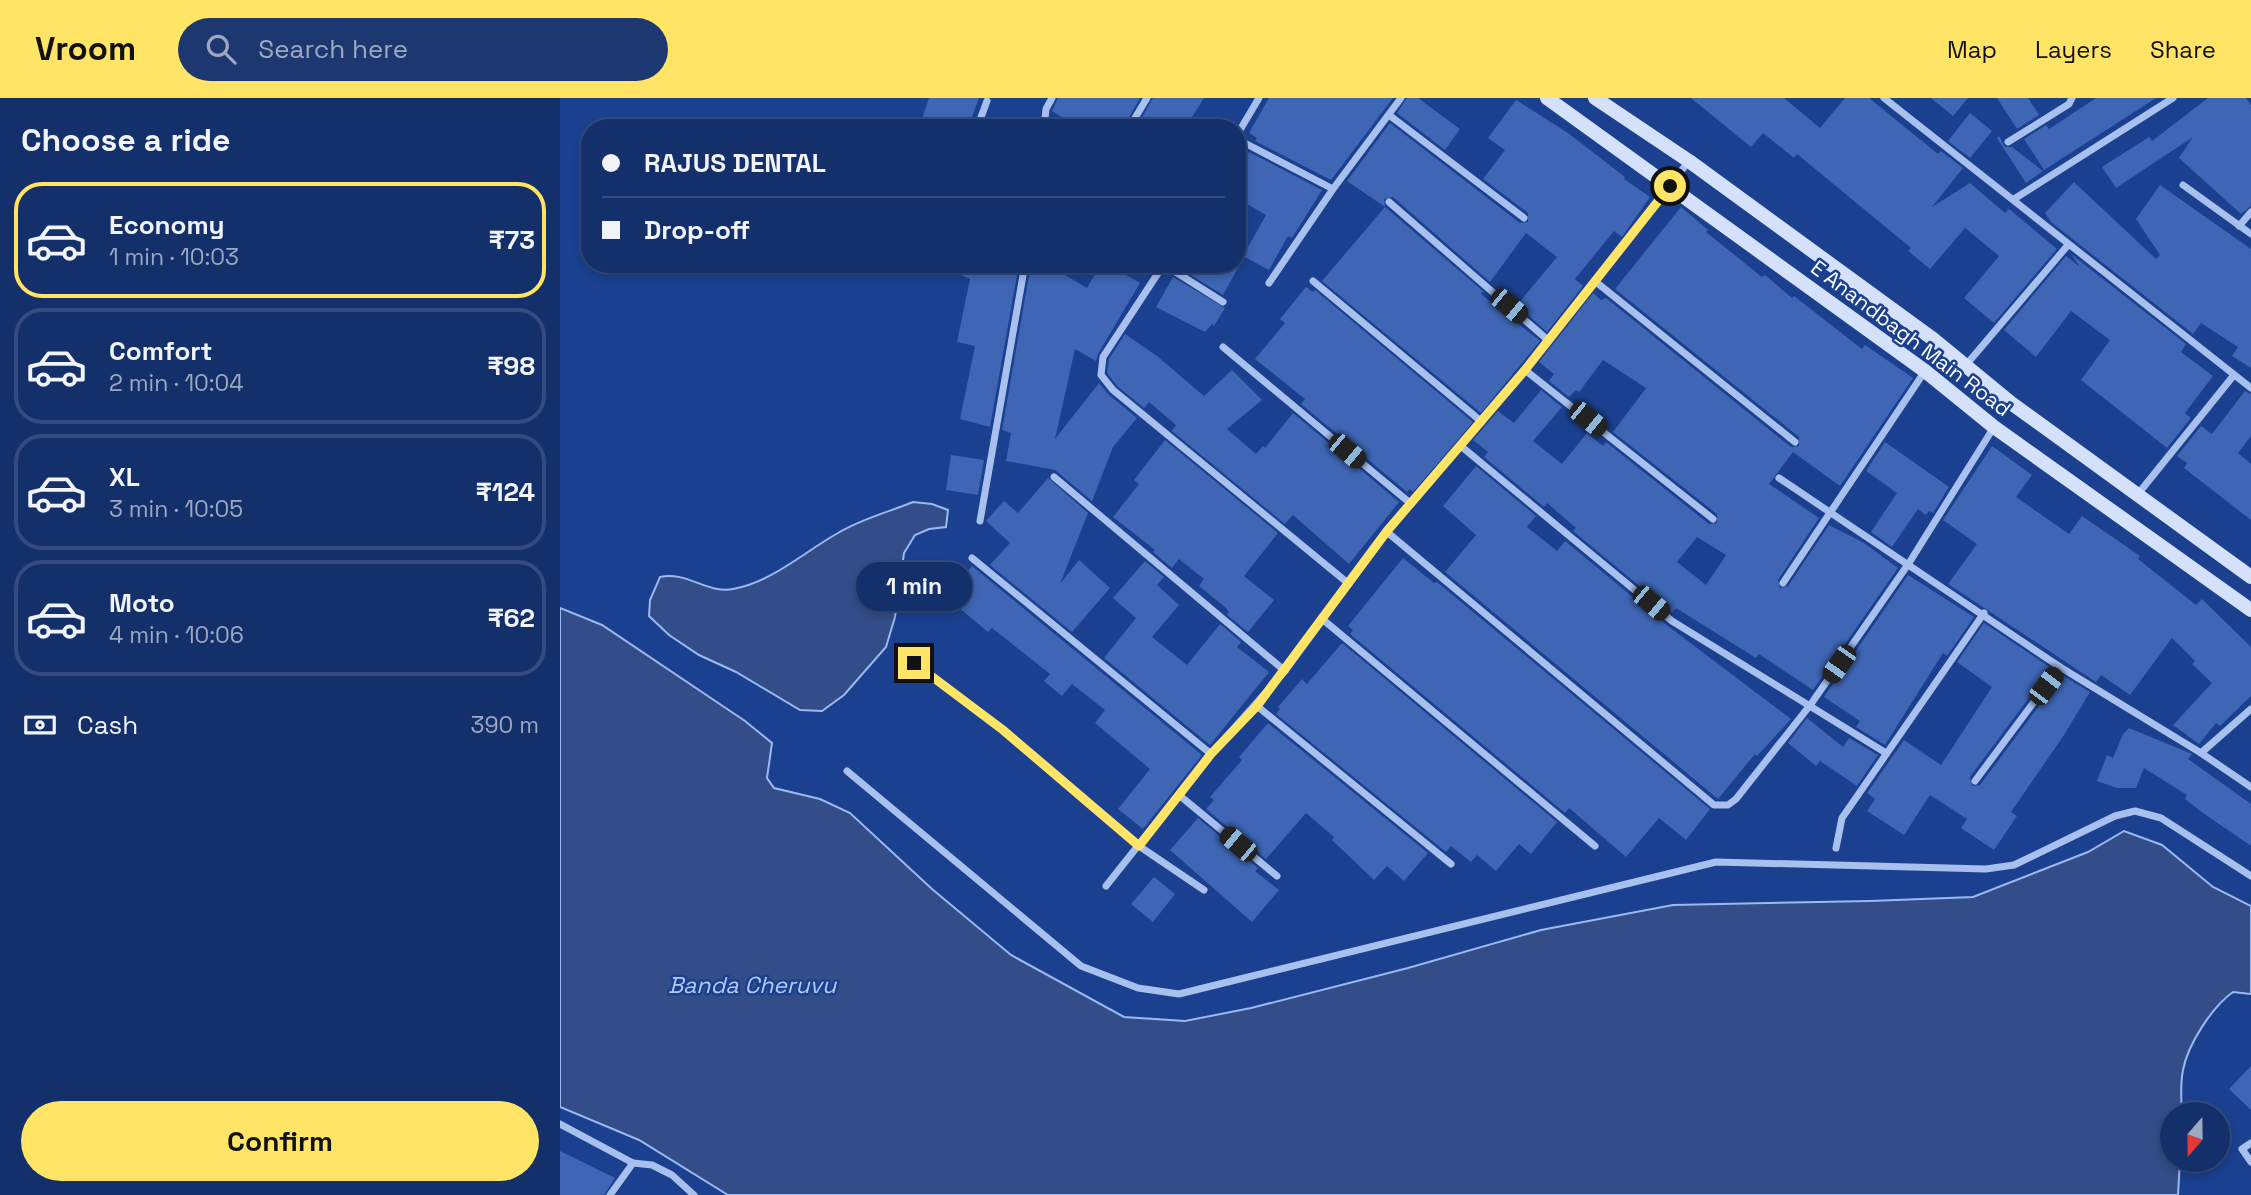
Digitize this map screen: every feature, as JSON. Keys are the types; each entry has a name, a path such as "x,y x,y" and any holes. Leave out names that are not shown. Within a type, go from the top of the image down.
{"street":[{"path":"1045,119 1046,109 1052,98"},
{"path":"1134,119 1147,98"},
{"path":"1246,121 1259,98"},
{"path":"1269,283 1401,98"},
{"name":"E Anandbagh Main Road","path":"1547,98 1925,371 1994,427 2251,610"},
{"name":"E Anandbagh Main Road","path":"1596,98 1689,161 1966,365 2011,403 2251,578"},
{"path":"1884,98 2251,388"},
{"path":"2008,142 2069,104 2072,98"},
{"path":"2014,199 2173,98"},
{"path":"981,119 988,101"},
{"path":"1389,115 1524,218"},
{"path":"1246,142 1333,190"},
{"path":"1106,886 1211,754 1257,706 1387,531 1462,447 1549,341 1689,161"},
{"path":"2183,185 2251,234"},
{"path":"1388,202 1549,341"},
{"path":"2239,226 2251,212"},
{"path":"1966,365 2068,245"},
{"path":"980,522 1023,273"},
{"path":"1157,273 1102,357 1101,376 1113,390 1349,584"},
{"path":"1177,273 1223,302"},
{"path":"1313,281 1482,422"},
{"path":"1596,282 1795,442"},
{"path":"1223,347 1410,503"},
{"path":"1525,370 1713,519"},
{"path":"1783,583 1925,371"},
{"path":"2137,495 2234,375"},
{"path":"1387,531 1714,805 1728,805 1736,799 1811,704 1909,563 1994,427"},
{"path":"1462,447 1672,621 1811,704 1886,753"},
{"path":"1054,477 1285,671"},
{"path":"1779,478 1984,613 2060,667 2202,753 2251,787"},
{"path":"972,558 1211,754"},
{"path":"1836,848 1842,818 1984,613"},
{"path":"1321,618 1595,846"},
{"path":"914,663 1003,730 1139,846 1204,890"},
{"path":"1975,781 2060,667"},
{"path":"1257,706 1451,864"},
{"path":"2202,753 2251,709"},
{"path":"846,771 1081,966 1138,988 1179,994 1716,862 1986,869 2014,864 2115,816 2135,811 2161,818 2251,876"},
{"path":"1179,795 1277,876"},
{"path":"560,1124 633,1163 652,1165 672,1175 694,1195"},
{"path":"2251,1143 2242,1149 2251,1162"},
{"path":"610,1195 633,1163"}],"water":[{"path":"913,502 932,504 948,510 946,527 929,529 915,535 904,553 895,617 886,647 844,695 822,711 800,710 736,672 699,655 669,635 649,616 650,600 660,577 679,577 724,590 747,585 774,573 847,528"},
{"name":"Banda Cheruvu","path":"560,608 602,625 745,721 772,743 767,778 774,788 820,799 850,813 932,889 1011,955 1124,1017 1185,1021 1251,1008 1408,968 1541,930 1673,905 1973,897 2088,852 2124,831 2162,845 2213,887 2251,906 2251,994 2233,992 2217,1007 2190,1049 2181,1081 2181,1102 2160,1102 2160,1172 2179,1172 2178,1195 728,1195 639,1140 560,1107"}],"building":[{"path":"929,98 979,98 971,119 922,119"},
{"path":"1058,98 1140,98 1128,119 1065,119 1052,111"},
{"path":"1153,98 1204,98 1191,119 1141,119"},
{"path":"1269,98 1393,98 1331,180 1255,141 1257,138 1249,133"},
{"path":"1407,98 1418,98 1460,129 1445,150 1397,113"},
{"path":"1691,98 1784,98 1820,128 1845,98 1869,98 1938,154 1941,151 1963,168 1932,207 1970,183 2005,213 2009,209 2057,249 1994,323 1964,298 1999,256 1965,228 1930,269 1908,251 1911,248 1797,154 1794,158 1763,133 1751,147"},
{"path":"1931,98 1968,98 1953,116"},
{"path":"1997,98 2028,98 2039,115 2017,129"},
{"path":"2096,98 2156,98 2044,170 2024,139 2046,125 2049,129"},
{"path":"2208,98 2246,98 2251,105 2251,206 2241,214 2179,158 2193,137 2116,188 2102,167 2149,137 2152,141"},
{"path":"1516,100 1568,133 1650,197 1622,237 1614,231 1575,279 1583,286 1547,332 1517,305 1557,257 1526,233 1490,282 1393,197 1384,199 1385,207 1347,181 1390,123 1520,223 1528,222 1528,213 1483,179 1505,150 1488,138"},
{"path":"1970,113 1992,131 1970,158 1948,141"},
{"path":"1999,136 2005,147 2012,147 2043,171 2026,183 1997,138"},
{"path":"1249,152 1322,190 1292,238 1288,236 1269,270 1246,258 1246,251 1266,215 1246,203 1246,157"},
{"path":"2074,182 2156,259 2160,255 2136,219 2160,185 2251,249 2251,368 2232,356 2238,347 2201,323 2193,334 2051,222 2045,213"},
{"path":"1385,207 1483,291 1481,294 1540,341 1481,413 1322,281"},
{"path":"1681,207 1708,230 1706,232 1762,277 1765,275 1862,349 1865,345 1913,378 1840,486 1793,452 1769,484 1819,518 1778,580 1780,588 1788,586 1829,525 1864,543 1898,568 1813,690 1759,654 1756,658 1676,608 1672,613 1573,531 1576,528 1547,503 1544,507 1484,457 1488,452 1473,440 1498,411 1514,423 1541,390 1562,407 1533,441 1562,464 1587,433 1603,446 1606,442 1709,524 1717,523 1717,514 1613,432 1646,388 1603,360 1579,392 1576,390 1569,397 1549,381 1554,374 1539,362 1593,293 1601,300 1606,298 1791,447 1799,446 1799,437 1615,289","holes":["1697,537 1726,555 1706,585 1677,562"]},
{"path":"2071,254 2186,344 2181,352 2213,376 2185,413 2191,418 2167,448 2081,380 2110,340 2071,311 2036,357 2004,330 2066,256 2080,267"},
{"path":"956,273 1017,273 990,427 960,419 975,346 957,342 970,279"},
{"path":"1029,273 1062,273 1087,288 1096,273 1123,273 1140,283 1096,361 1075,349 1055,439 1099,383 1137,418 1113,447 1092,501 1055,470 1006,461 1011,433 1002,430"},
{"path":"1188,273 1235,273 1223,295"},
{"path":"1173,277 1225,308 1214,326 1212,324 1205,332 1156,307"},
{"path":"1306,287 1313,292 1315,290 1473,422 1413,492 1410,489 1407,492 1301,404 1305,399 1255,359 1285,323 1280,319"},
{"path":"1125,334 1157,356 1204,396 1232,370 1262,400 1227,429 1256,454 1263,446 1265,448 1293,413 1399,502 1349,564 1293,515 1285,524 1172,431 1176,425 1149,402 1144,408 1117,386 1107,373 1109,359"},
{"path":"2245,391 2251,394 2251,436 2238,453 2251,464 2251,520 2184,468 2187,463 2177,456 2201,426 2212,434"},
{"path":"1165,440 1278,533 1244,576 1274,600 1248,632 1227,615 1229,612 1225,607 1199,586 1204,579 1179,559 1172,568 1153,552 1155,550 1113,517 1139,484 1134,480"},
{"path":"1885,442 1949,487 1933,513 1929,511 1926,515 1918,509 1892,547 1871,532 1897,493 1866,471"},
{"path":"1992,446 2032,475 2016,497 2069,534 2082,516 2140,556 2138,559 2196,605 2202,599 2251,647 2251,696 2220,726 2216,723 2199,744 2173,725 2212,683 2192,664 2195,661 2172,638 2130,695 2101,675 2096,682 1948,584 1977,544 1943,520"},
{"path":"951,455 984,460 978,495 946,490"},
{"path":"1476,466 1536,516 1527,527 1557,551 1565,541 1668,626 1791,719 1757,756 1755,754 1718,799 1445,572 1476,535 1443,506"},
{"path":"1048,478 1088,513 1060,584 1079,560 1110,588 1072,632 990,565 1010,543 986,521 1004,501 1018,513"},
{"path":"1403,558 1434,583 1437,582 1710,809 1686,840 1659,818 1626,857 1569,808 1565,813 1350,634 1353,630 1348,626"},
{"path":"1145,561 1164,577 1157,585 1179,605 1152,637 1187,665 1220,624 1241,642 1237,647 1269,672 1210,745 1104,658 1136,618 1113,598"},
{"path":"972,566 1202,755 1143,829 1118,809 1150,769 1095,723 1105,710 1072,684 1062,696 1044,681 1050,674 992,628 988,632 946,597"},
{"path":"1908,575 1974,617 1947,656 1943,653 1885,745 1856,727 1860,721 1824,697"},
{"path":"1984,623 2051,668 1970,777 1972,786 1980,785 2062,675 2090,692 2011,812 2017,816 1994,850 1961,828 1967,819 1930,795 1904,835 1867,811 1875,799 1867,793 1904,740 1941,765 1992,687 1957,662"},
{"path":"1342,643 1557,822 1531,854 1519,844 1496,871 1477,855 1471,862 1451,846 1446,852 1276,714 1280,709 1278,707 1302,679 1307,684"},
{"path":"1807,718 1843,747 1849,738 1878,755 1857,786 1820,761 1816,766 1788,743"},
{"path":"1268,723 1428,853 1404,881 1387,866 1374,880 1332,840 1334,837 1306,813 1266,859 1206,809 1214,800 1210,797 1242,760 1239,757"},
{"path":"2129,728 2192,754 2188,759 2251,804 2251,846 2185,799 2187,795 2144,768 2136,788 2117,788 2097,781 2107,755 2113,758 2123,734"},
{"path":"1198,818 1258,868 1255,871 1279,890 1252,922 1170,850"},
{"path":"1154,877 1175,894 1153,922 1131,904"},
{"path":"2251,1066 2251,1110 2229,1089"},
{"path":"560,1151 615,1178 604,1195 560,1195"}],"route":[{"path":"914,663 1003,730 1139,846 1211,754 1257,706 1285,671 1321,618 1387,531 1462,447 1670,186"}]}
